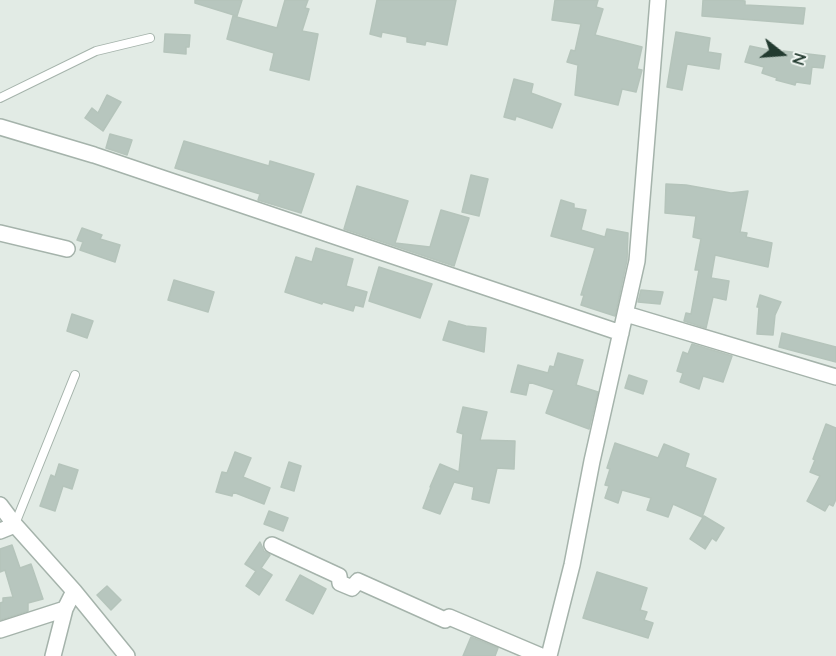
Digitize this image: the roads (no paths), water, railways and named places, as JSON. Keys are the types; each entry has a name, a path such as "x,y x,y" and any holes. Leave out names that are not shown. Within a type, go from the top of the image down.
{"street":[{"path":"549,656 572,565 592,461 637,261 658,0"},
{"path":"0,128 93,154 621,333"},
{"path":"0,233 67,249"},
{"path":"626,314 836,377"},
{"path":"0,505 7,528 74,591 127,656"},
{"path":"273,545 339,576 340,583 352,588 358,581 445,620 449,617 541,656"},
{"path":"53,656 65,609 74,591"},
{"path":"0,630 65,609"}],"lane":[{"path":"0,98 96,51 150,38"},
{"path":"7,528 75,375"}]}
